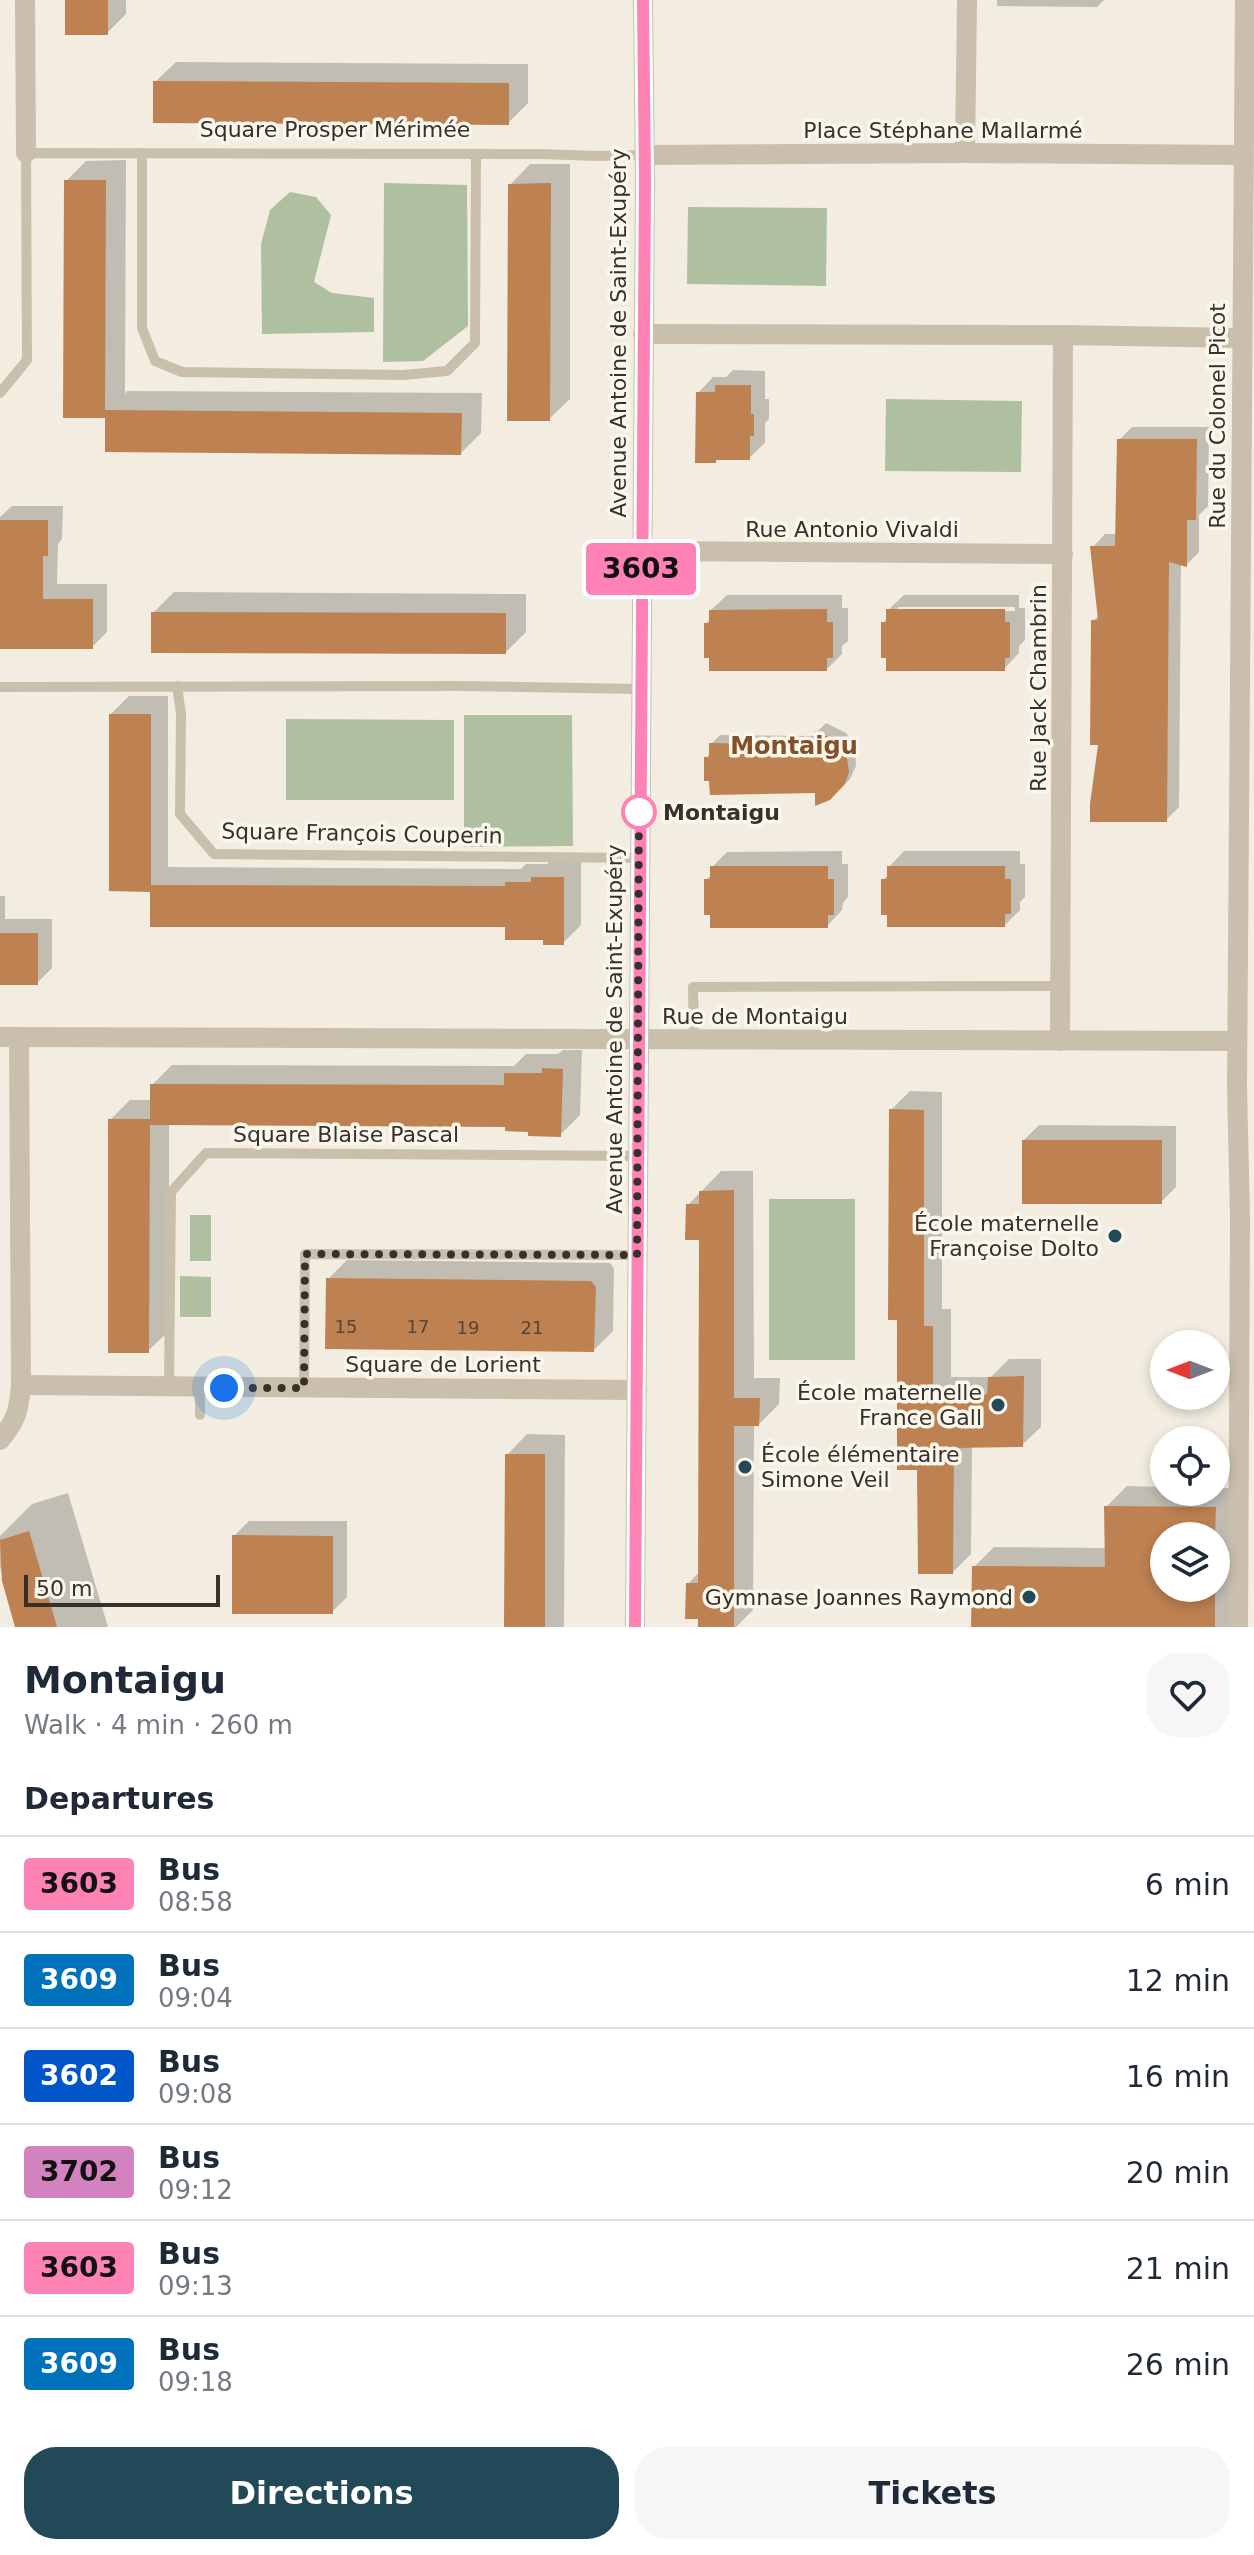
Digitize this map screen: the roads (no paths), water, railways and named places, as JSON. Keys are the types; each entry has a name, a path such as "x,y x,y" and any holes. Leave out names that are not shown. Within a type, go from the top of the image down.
{"street":[{"path":"25,0 26,153"},
{"name":"Avenue Antoine de Saint-Exupéry","path":"635,1627 643,0"},
{"path":"965,153 967,0"},
{"name":"Rue du Colonel Picot","path":"1237,1041 1246,833 1241,338 1245,0"},
{"name":"Place Stéphane Mallarmé","path":"644,155 1243,155"},
{"path":"643,334 1241,338"},
{"name":"Rue Jack Chambrin","path":"1060,1041 1063,335"},
{"name":"Rue Antonio Vivaldi","path":"641,551 1063,554"},
{"path":"0,1440 14,1423 20,1404 21,1385 9,1037"},
{"name":"Rue de Montaigu","path":"9,1037 1237,1041"},
{"path":"1237,1041 1247,1204 1238,1627"},
{"name":"Square de Lorient","path":"21,1385 637,1390"}],"lane":[{"name":"Square Prosper Mérimée","path":"26,153 644,155"},
{"path":"0,393 27,360 26,153"},
{"path":"142,153 142,328 155,361 182,372 403,375 447,371 475,343 476,154"},
{"name":"Square François Couperin","path":"177,686 181,714 180,814 214,854 639,858"},
{"path":"0,687 457,686 640,689"},
{"path":"694,1040 693,987 1060,986"},
{"name":"Square Blaise Pascal","path":"169,1388 171,1192 206,1153 637,1156"},
{"path":"304,1388 305,1254 637,1255"},
{"path":"200,1388 200,1415"}],"place":[{"name":"Montaigu","path":"639,812"},
{"name":"École maternelle Françoise Dolto","path":"1115,1236"},
{"name":"École maternelle France Gall","path":"998,1405"},
{"name":"École élémentaire Simone Veil","path":"745,1467"},
{"name":"Gymnase Joannes Raymond","path":"1029,1597"}],"district":[{"name":"Montaigu","path":"794,746"}]}
